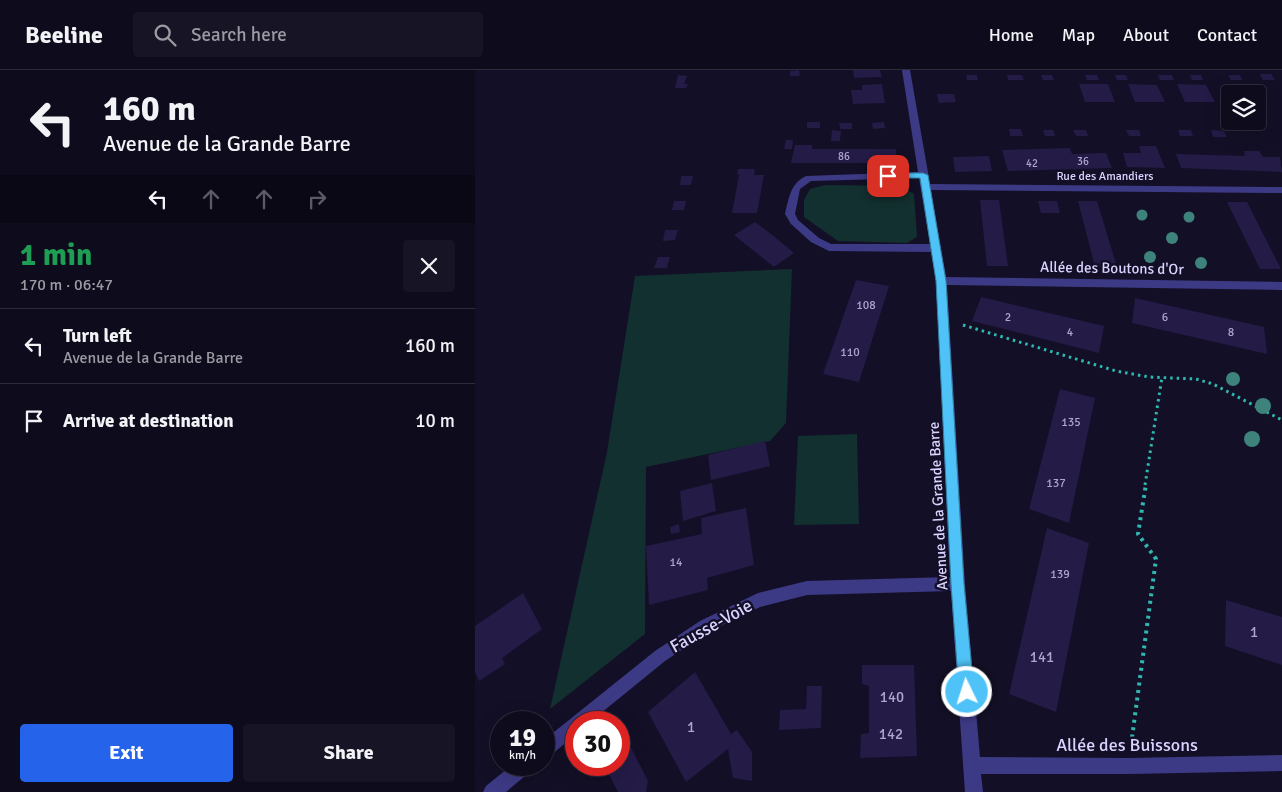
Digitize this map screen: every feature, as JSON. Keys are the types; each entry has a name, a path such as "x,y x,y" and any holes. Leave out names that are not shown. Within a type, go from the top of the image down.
{"street":[{"name":"Avenue de la Grande Barre","path":"906,70 941,281 958,584 974,792"},
{"path":"925,181 809,178 801,182 796,188 790,214 794,222 815,240 829,247 937,248"},
{"name":"Rue des Amandiers","path":"925,181 1282,190"},
{"name":"Allée des Boutons d'Or","path":"941,281 1282,286"},
{"name":"Fausse-Voie","path":"592,711 659,656 705,626 758,600 807,588 958,584"},
{"name":"Fausse-Voie","path":"555,741 565,733"},
{"name":"Allée des Buissons","path":"973,765 1129,766 1282,763"},
{"path":"492,792 512,776"}],"path":[{"path":"944,319 1116,372 1197,379 1213,384 1282,420"},
{"path":"1129,766 1156,559 1138,534 1162,377"}],"green space":[{"path":"825,185 901,186 914,194 917,237 907,243 838,241 804,217 804,200 810,189"},
{"path":"792,269 786,423 770,441 646,467 645,634 550,709 607,452 635,276"},
{"path":"857,434 859,524 794,525 798,436"}],"building":[{"path":"799,70 800,76 790,76 790,71"},
{"path":"853,70 880,70 882,77 854,78"},
{"path":"1260,74 1271,74 1275,80 1263,80"},
{"path":"678,75 687,76 684,84 688,84 686,88 675,88"},
{"path":"966,75 977,75 978,80 967,80"},
{"path":"1007,75 1022,75 1024,80 1008,80"},
{"path":"1041,75 1052,75 1054,80 1043,80"},
{"path":"1085,75 1097,75 1099,80 1087,80"},
{"path":"1115,75 1126,75 1128,80 1117,80"},
{"path":"1158,75 1172,75 1174,80 1160,80"},
{"path":"1190,75 1201,75 1203,80 1192,80"},
{"path":"1228,75 1240,75 1242,80 1231,80"},
{"path":"882,84 885,103 853,104 851,90 862,90 862,85"},
{"path":"1079,84 1108,84 1115,102 1085,102"},
{"path":"1128,84 1157,85 1165,102 1135,102"},
{"path":"1177,84 1206,85 1215,102 1185,102"},
{"path":"1225,84 1255,85 1226,85"},
{"path":"937,94 954,94 956,102 939,103"},
{"path":"807,122 820,122 820,128 807,128"},
{"path":"884,122 885,128 873,129 872,123"},
{"path":"839,123 852,123 852,129 840,129"},
{"path":"1009,129 1021,129 1023,136 1010,136"},
{"path":"832,130 841,131 840,141 831,141"},
{"path":"1043,130 1053,130 1055,136 1045,136"},
{"path":"1073,130 1086,130 1088,136 1076,136"},
{"path":"1126,130 1139,130 1141,136 1129,136"},
{"path":"1178,130 1191,130 1193,136 1180,136"},
{"path":"1211,130 1224,131 1227,137 1213,137"},
{"path":"786,140 793,140 792,149 784,149"},
{"path":"795,145 812,145 812,149 896,149 896,163 791,163"},
{"path":"1139,146 1156,146 1165,168 1127,167 1123,153 1141,153"},
{"path":"1070,148 1072,154 1106,153 1112,168 1008,171 1002,150"},
{"path":"1244,151 1259,151 1263,157 1280,157 1282,172 1181,168 1176,154 1245,156"},
{"path":"989,156 992,171 955,172 953,157"},
{"path":"738,169 755,169 754,175 764,175 757,213 732,213 739,175 737,174"},
{"path":"681,176 693,176 691,185 680,185"},
{"path":"980,200 999,200 1008,266 987,266"},
{"path":"674,201 686,201 684,210 672,210"},
{"path":"1038,201 1057,201 1060,213 1041,213"},
{"path":"1078,201 1097,201 1117,267 1095,267"},
{"path":"1227,202 1247,202 1281,269 1260,269"},
{"path":"755,222 794,253 774,267 734,235"},
{"path":"665,230 678,230 675,240 663,241"},
{"path":"658,257 670,257 667,268 654,268"},
{"path":"856,280 889,286 859,382 823,374"},
{"path":"981,297 1104,326 1099,353 972,321"},
{"path":"1135,298 1264,327 1267,354 1132,323"},
{"path":"1060,389 1095,398 1069,523 1029,509"},
{"path":"765,441 770,466 711,480 708,455"},
{"path":"712,483 716,511 683,521 680,491"},
{"path":"746,508 754,565 707,578 708,590 649,605 646,546 702,534 701,518"},
{"path":"679,524 680,532 671,534 670,527"},
{"path":"1047,528 1089,543 1056,712 1009,694"},
{"path":"523,593 542,629 502,658 505,664 479,681 475,672 475,626"},
{"path":"1226,600 1282,617 1282,665 1225,646"},
{"path":"862,665 914,665 917,756 860,758 861,734 869,733 869,686 862,684"},
{"path":"695,672 731,734 737,730 752,752 752,781 733,778 728,749 686,782 648,712"},
{"path":"807,686 822,686 821,728 779,730 780,710 806,709"},
{"path":"630,746 648,781 646,792 618,792 610,776 630,776"}],"route":[{"path":"888,176 923,175 927,187 937,248 944,319 958,584 967,692"}]}
